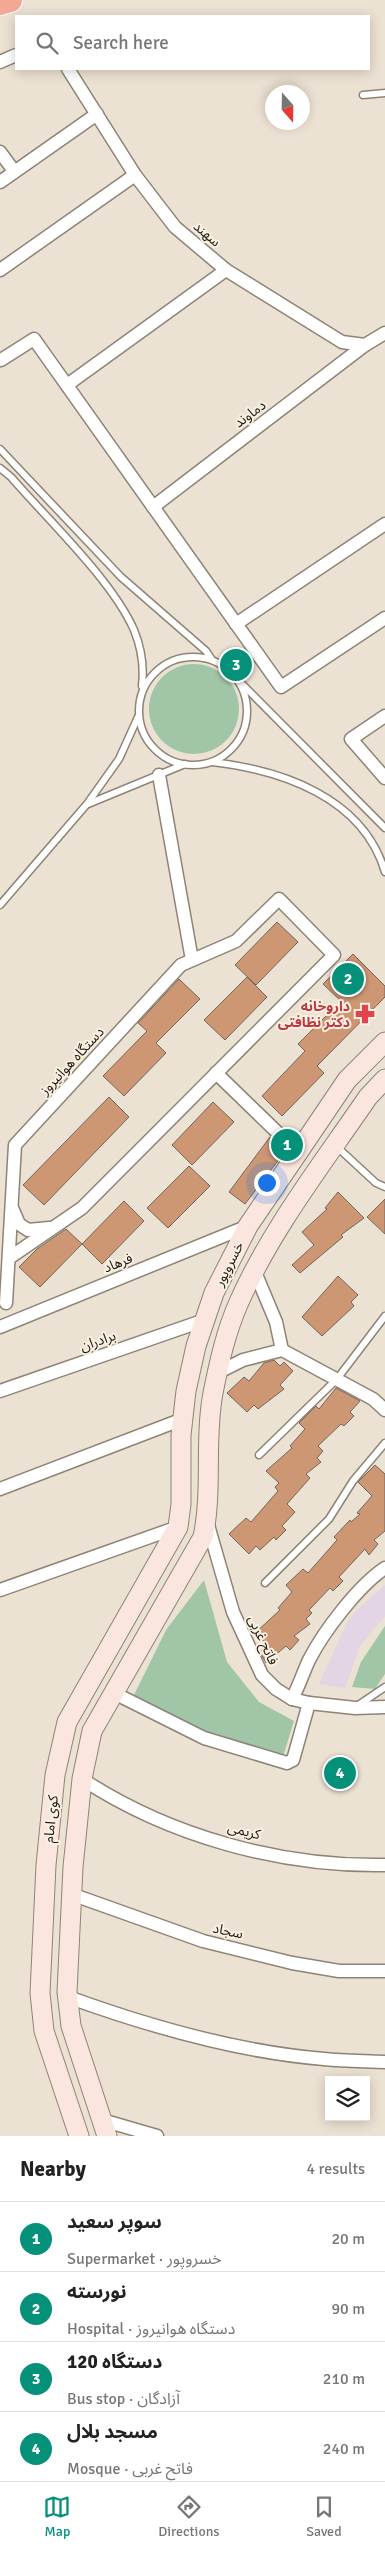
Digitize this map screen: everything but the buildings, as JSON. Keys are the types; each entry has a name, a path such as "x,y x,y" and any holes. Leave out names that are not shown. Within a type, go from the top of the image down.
{"highway":[{"path":"0,3 10,0"}],"street":[{"path":"0,62 15,55"},
{"name":"سهند","path":"69,70 135,175 175,227 226,270 342,342 365,345"},
{"path":"0,182 96,114"},
{"path":"0,152 14,171"},
{"path":"0,270 135,175"},
{"path":"67,385 226,270"},
{"path":"365,345 385,333"},
{"path":"2,360 34,339 281,687 385,618"},
{"name":"دماوند","path":"153,507 365,345"},
{"path":"236,624 385,524"},
{"path":"385,716 351,740 385,778"},
{"path":"159,775 192,960"},
{"name":"دستگاه هوانیروز","path":"6,1303 15,1145 181,964 236,940 279,899 334,955 82,1208 9,1258"},
{"name":"خسروپور","path":"175,1533 181,1504 180,1435 196,1346 214,1293 251,1221 347,1080 385,1042"},
{"path":"216,1073 280,1134"},
{"name":"خسروپور","path":"202,1535 207,1436 217,1373 239,1303 278,1230 368,1097 385,1079"},
{"name":"دستگاه هوانیروز","path":"12,1201 19,1224 28,1230 39,1231 54,1227"},
{"path":"251,1221 278,1230"},
{"name":"فرهاد","path":"0,1327 251,1221"},
{"path":"255,1272 276,1322 282,1350"},
{"name":"برادران","path":"0,1391 205,1320"},
{"path":"217,1373 243,1360 282,1350 372,1399 385,1410"},
{"path":"0,1489 183,1419"},
{"path":"0,1590 175,1533 202,1535"},
{"name":"کوی امام","path":"79,2136 44,2032 40,1993 46,1866 55,1775 67,1722 175,1533"},
{"name":"کوی امام","path":"104,2128 71,2026 68,1998 71,1894 82,1779 92,1731 202,1535"},
{"name":"فاتح غربی","path":"202,1535 249,1649 262,1675 276,1689 292,1699 309,1703 355,1708 385,1707"},
{"path":"292,1699 309,1661 327,1629 353,1598 385,1568"},
{"path":"114,1693 190,1732 287,1763 293,1760 298,1749 309,1703"},
{"name":"کریمی","path":"82,1779 104,1794 139,1812 190,1832 240,1847 331,1864 385,1865"},
{"name":"سجاد","path":"71,1894 203,1941 320,1968 339,1971 385,1971"},
{"path":"68,1998 122,2017 228,2044 322,2059 385,2062"},
{"path":"104,2128 157,2136"}],"lane":[{"path":"363,95 385,93"},
{"path":"0,449 121,577 206,651 212,660"},
{"path":"0,468 11,477 109,589 134,630 141,658 142,692 138,717 119,759 87,804 0,905"},
{"path":"142,692 147,681 165,664 188,657 212,660 226,668 385,828"},
{"path":"211,762 232,748 245,727 246,702 237,679"},
{"path":"138,717 142,731 150,745 165,758 184,764"},
{"path":"87,804 184,764 211,762 238,765 274,774 309,787 342,809 366,833 385,872"},
{"path":"336,1145 376,1183 385,1187"},
{"path":"259,1455 337,1379 385,1316"},
{"path":"265,1583 329,1519 353,1481 385,1443"},
{"path":"355,1708 385,1687"}],"shaded area":[{"path":"385,1585 385,1616 360,1646 345,1688 319,1684 346,1625 355,1612"}],"green space":[{"path":"194,664 211,667 226,677 236,692 239,709 236,726 226,741 211,751 194,754 177,751 162,741 152,726 149,709 152,692 162,677 177,667"},
{"path":"204,1580 227,1662 259,1702 294,1721 282,1760 197,1732 133,1697 166,1630"},
{"path":"385,1626 385,1674 375,1689 352,1687 361,1662"}],"place":[{"name":"120 دستگاه","path":"236,665"},
{"name":"نورسته","path":"348,979"},
{"name":"داروخانه دکتر نظافتی","path":"365,1014"},
{"name":"سوپر سعید","path":"287,1145"},
{"name":"مسجد بلال","path":"340,1773"}]}
